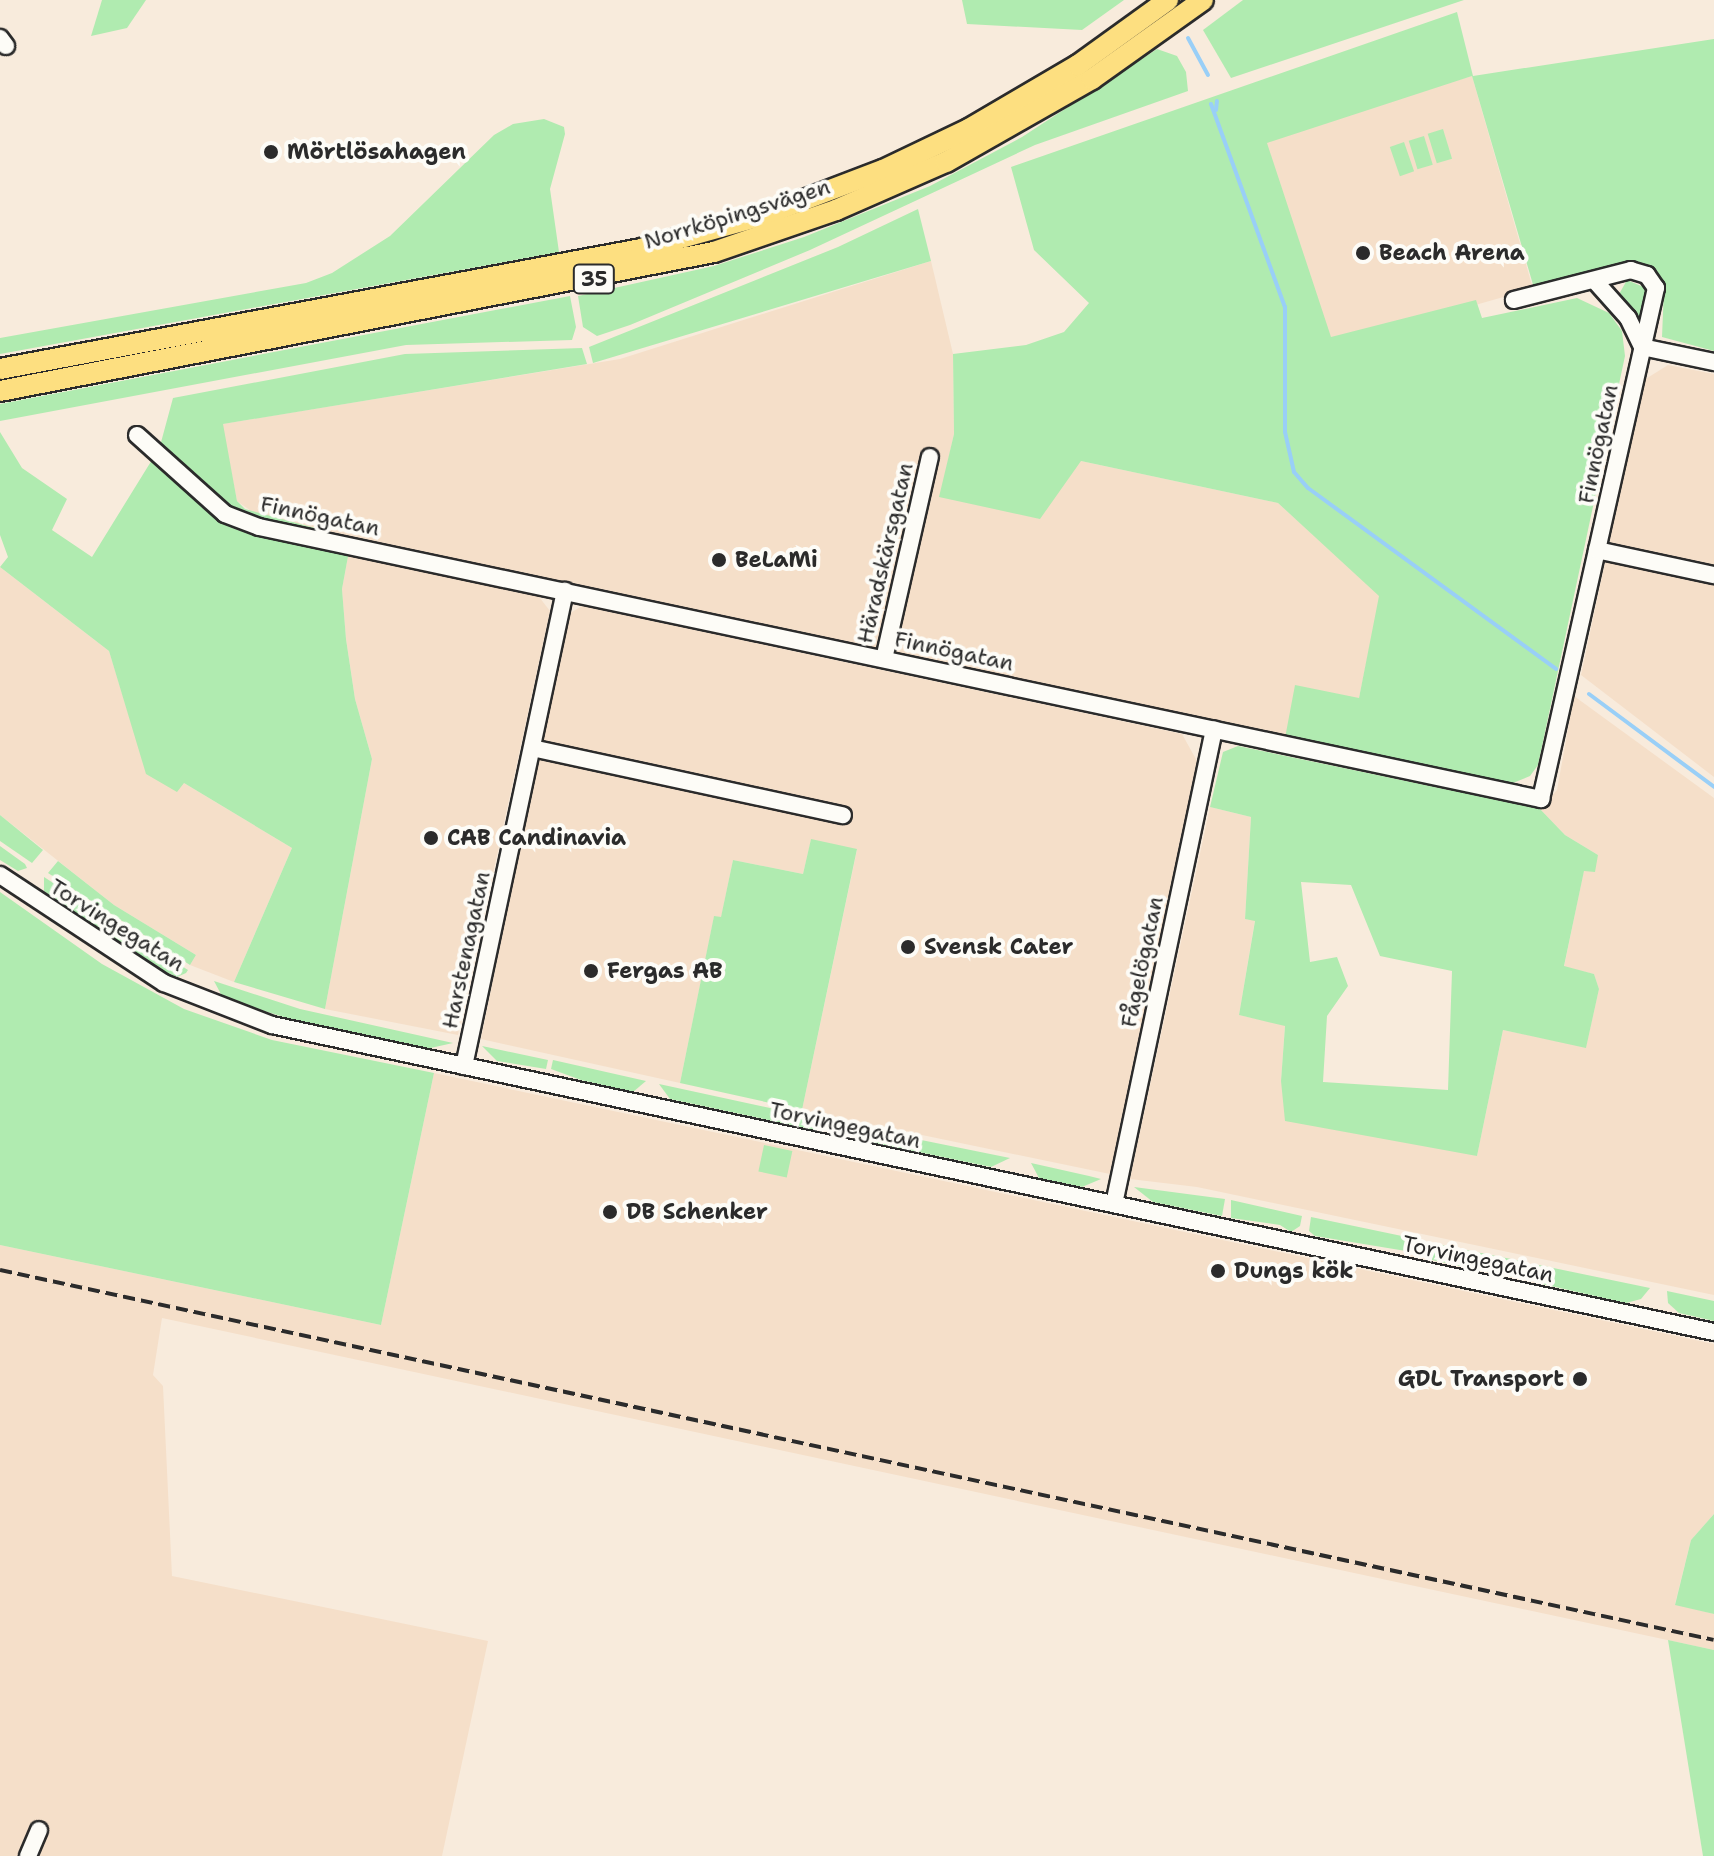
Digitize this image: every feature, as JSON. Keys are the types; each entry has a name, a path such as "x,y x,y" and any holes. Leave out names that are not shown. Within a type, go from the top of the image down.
{"main road":[{"name":"Norrköpingsvägen","path":"0,369 626,252 767,214 883,170 969,129 1078,65 1168,0"},
{"name":"Norrköpingsvägen","path":"0,391 714,252 836,210 970,150 1092,79 1203,0"}],"street":[{"name":"Finnögatan","path":"137,435 209,502 241,522 1541,799 1642,347 1652,323 1652,280 1631,270 1514,300"},
{"path":"1594,280 1628,318 1642,347 1714,362"},
{"name":"Häradskärsgatan","path":"884,659 930,457"},
{"path":"1597,550 1714,575"},
{"name":"Harstenagatan","path":"464,1066 565,591"},
{"name":"Fågelögatan","path":"1114,1204 1214,729"},
{"path":"532,748 843,815"},
{"name":"Torvingegatan","path":"0,875 112,953 216,1006 272,1025 1714,1332"},
{"path":"28,1856 39,1830"}],"shaded area":[{"path":"1472,76 1533,288 1325,348 1264,136"},
{"path":"931,261 953,354 954,434 940,497 1081,461 1278,503 1380,596 1359,698 1285,738 333,534 254,513 237,501 222,424 620,359"},
{"path":"1668,365 1714,374 1714,777 1581,675 1644,380"},
{"path":"349,551 536,593 550,611 458,1035 325,1009 372,759 355,699 346,639 342,589"},
{"path":"0,567 109,651 147,774 184,783 292,848 234,982 190,965 196,955 114,905 0,815"},
{"path":"582,606 1182,734 1197,761 1110,1174 802,1110 857,850 811,840 803,874 733,860 721,918 714,917 680,1083 481,1039 567,615"},
{"path":"1574,696 1714,798 1714,1295 1197,1187 1130,1179 1210,807 1251,817 1245,919 1255,920 1239,1015 1285,1025 1281,1081 1477,1156 1503,1030 1586,1047 1599,989 1594,974 1564,967 1584,870 1598,855 1565,835 1540,809 1557,790"},
{"path":"434,1073 1714,1344 1714,1514 1691,1540 1675,1604 1714,1614 1714,1650 162,1318 153,1375 163,1386 172,1576 488,1641 442,1856 0,1856 0,1245 381,1325"}],"green space":[{"path":"102,0 146,0 127,28 91,36"},
{"path":"962,0 1124,0 1082,30 967,24"},
{"path":"1243,0 1464,0 1231,78 1203,30"},
{"path":"1457,12 1473,76 1714,39 1714,351 1662,337 1664,288 1644,264 1630,261 1534,288 1472,76 1267,143 1331,337 1476,300 1482,318 1577,298 1609,313 1622,331 1625,356 1538,765 1530,776 1508,785 1285,738 1295,685 1359,698 1379,596 1278,503 1081,461 1040,519 939,497 954,434 953,354 1026,345 1064,332 1089,303 1034,250 1011,167"},
{"path":"1157,49 1177,56 1186,72 1188,91 1035,145 810,250 630,325 597,336 583,327 578,296 714,266 804,237 930,186 1022,137"},
{"path":"544,119 564,127 565,134 550,189 559,252 0,354 0,338 306,283 332,273 390,236 494,135 513,124"},
{"path":"1443,129 1452,159 1437,163 1428,134"},
{"path":"1424,136 1433,165 1417,169 1409,141"},
{"path":"1404,142 1414,171 1400,176 1390,147"},
{"path":"918,209 931,261 593,363 589,347 838,247"},
{"path":"1627,280 1646,288 1643,332 1618,296"},
{"path":"570,296 576,327 572,340 406,345 0,421 0,404"},
{"path":"582,348 587,364 223,424 237,501 245,509 352,538 349,541 229,512 160,446 173,398 405,354"},
{"path":"0,432 22,468 67,499 52,530 92,557 155,455 197,498 349,551 342,589 346,639 355,699 372,759 325,1009 234,982 292,848 184,783 177,792 146,774 109,651 0,567 8,557 0,535"},
{"path":"1238,746 1540,809 1565,835 1598,855 1595,872 1584,871 1564,966 1594,974 1599,989 1586,1048 1503,1030 1477,1156 1285,1121 1281,1081 1285,1026 1239,1015 1255,921 1245,919 1251,817 1210,807 1223,752","holes":["1301,882 1351,885 1380,956 1452,971 1448,1090 1323,1082 1327,1016 1348,986 1337,957 1310,962"]},
{"path":"0,815 43,850 32,863 0,841"},
{"path":"811,839 857,849 802,1110 680,1083 714,916 721,917 733,860 803,874"},
{"path":"0,846 27,868 18,871 0,860"},
{"path":"58,861 114,905 196,955 190,965 48,873"},
{"path":"44,877 188,970 177,977 163,971 98,931 44,891"},
{"path":"0,892 102,964 184,1009 272,1040 434,1073 381,1325 0,1245"},
{"path":"214,981 300,1009 453,1043 426,1049 287,1018 223,998"},
{"path":"482,1046 548,1060 546,1069 497,1061"},
{"path":"553,1060 646,1081 633,1092 581,1080 551,1069"},
{"path":"659,1084 834,1122 815,1130 670,1099"},
{"path":"857,1127 1010,1158 991,1167 865,1141"},
{"path":"764,1145 792,1151 787,1177 758,1171"},
{"path":"1031,1163 1101,1179 1082,1187 1039,1178"},
{"path":"1134,1187 1225,1199 1222,1216 1153,1202"},
{"path":"1231,1200 1302,1216 1300,1226 1291,1232 1280,1225 1231,1218"},
{"path":"1311,1217 1421,1240 1418,1253 1315,1236 1309,1231"},
{"path":"1431,1243 1521,1261 1519,1271 1511,1277 1432,1260"},
{"path":"1534,1264 1650,1288 1641,1299 1626,1303 1542,1284"},
{"path":"1667,1291 1714,1301 1714,1321 1679,1313 1668,1303"},
{"path":"1714,1514 1714,1614 1675,1605 1691,1540"},
{"path":"1668,1640 1714,1650 1714,1856 1703,1856"}],"waterway":[{"path":"1188,38 1208,75"},
{"path":"1216,110 1217,101"},
{"path":"1211,104 1285,307 1285,432 1294,472 1308,488 1556,669"},
{"path":"1589,694 1714,787"}],"railway":[{"path":"0,1270 1714,1640"}],"place":[{"name":"Mörtlösahagen","path":"271,152"},
{"name":"Beach Arena","path":"1363,253"},
{"name":"BeLaMi","path":"719,560"},
{"name":"CAB Candinavia","path":"431,838"},
{"name":"Svensk Cater","path":"908,947"},
{"name":"Fergas AB","path":"591,971"},
{"name":"DB Schenker","path":"610,1212"},
{"name":"Dungs kök","path":"1218,1271"},
{"name":"GDL Transport","path":"1580,1379"}]}
